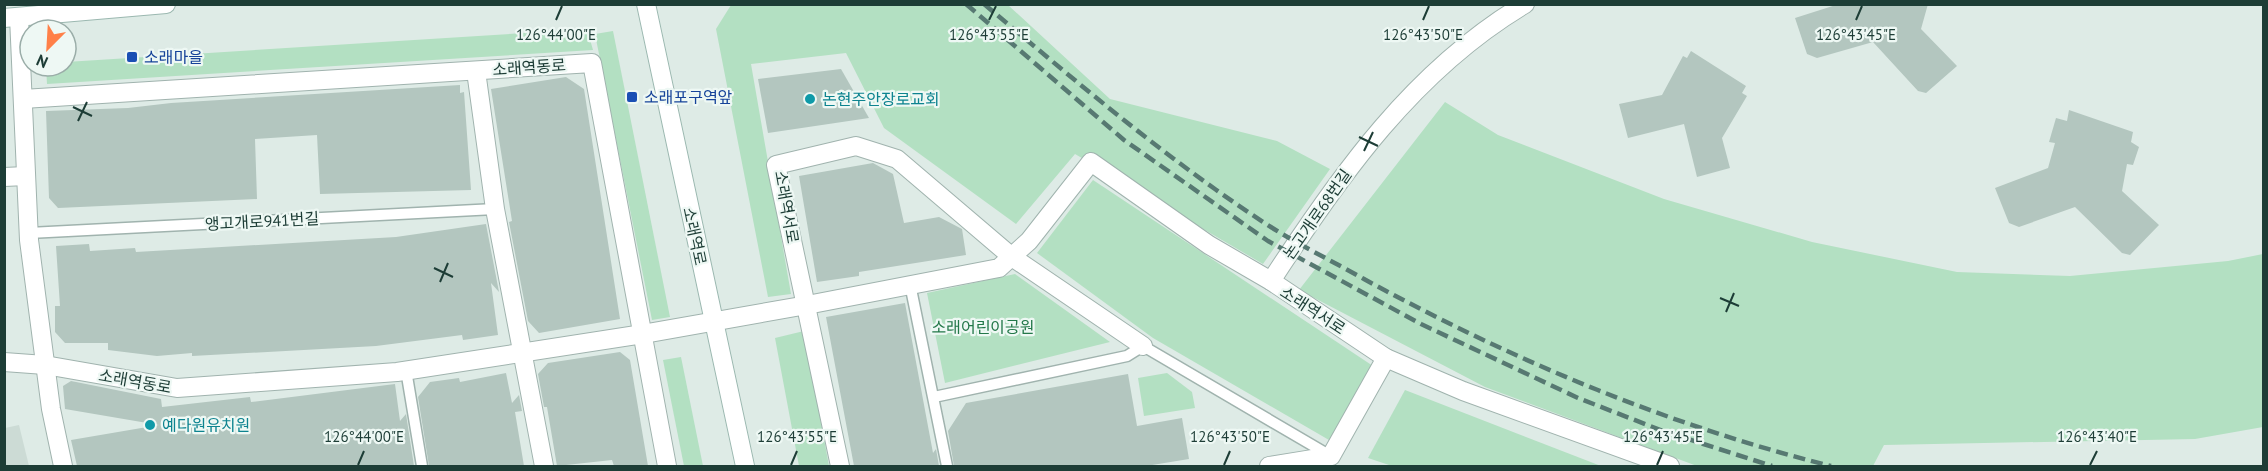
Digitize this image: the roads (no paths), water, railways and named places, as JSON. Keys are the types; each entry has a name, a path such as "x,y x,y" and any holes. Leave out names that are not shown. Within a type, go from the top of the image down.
{"street":[{"path":"63,466 45,364 28,233 23,99 12,18 166,4"},
{"name":"소래역로","path":"646,4 745,466"},
{"name":"논고개로68번길","path":"1271,282 1328,195 1386,122 1439,67 1493,24 1526,4"},
{"name":"소래역동로","path":"544,466 495,209 476,71 592,63 667,466"},
{"path":"23,99 476,71"},
{"name":"소래역서로","path":"807,305 776,165 856,146 897,159 1012,257 1143,346"},
{"name":"소래역서로","path":"713,321 999,268 1029,241 1091,162 1209,245 1271,282 1386,358 1463,391 1670,466"},
{"path":"4,177 26,176"},
{"path":"807,305 840,466"},
{"name":"소래역동로","path":"45,364 177,388 406,370 643,334 713,321"},
{"path":"1269,466 1331,456 1386,358"},
{"path":"4,362 45,364"}],"lane":[{"name":"앵고개로941번길","path":"28,233 495,209"},
{"path":"910,284 947,466"},
{"path":"934,397 1127,356 1143,346"},
{"name":"소래역서로","path":"1143,346 1331,456"},
{"path":"406,370 422,466"}],"railway":[{"path":"966,4 1124,140 1268,241 1421,324 1578,398 1663,431 1772,466"},
{"path":"984,4 1162,150 1236,204 1307,248 1476,337 1592,388 1710,431 1831,466"}],"place":[{"name":"소래마을","path":"132,57"},
{"name":"소래포구역앞","path":"632,97"},
{"name":"논현주안장로교회","path":"810,99"},
{"name":"예다원유치원","path":"150,425"}],"park label":[{"name":"소래어린이공원","path":"983,327"}]}
